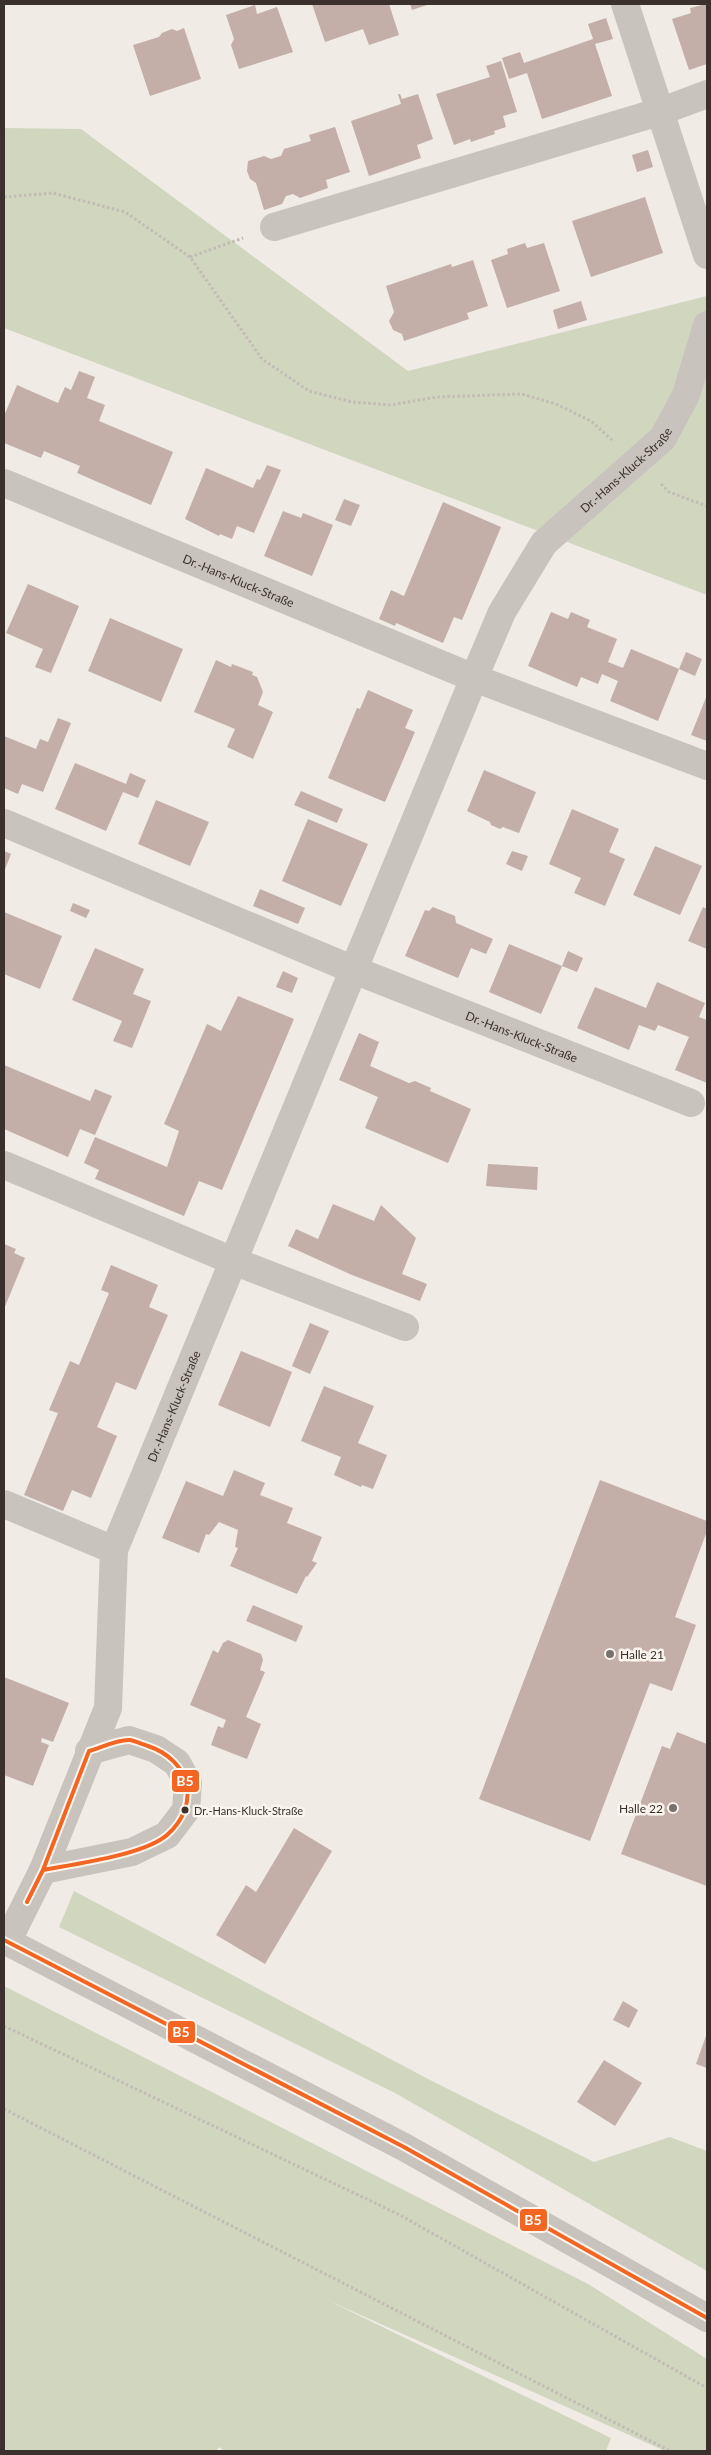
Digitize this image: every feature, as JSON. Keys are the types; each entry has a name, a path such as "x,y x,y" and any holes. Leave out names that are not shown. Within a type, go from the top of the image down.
{"street":[{"path":"625,4 662,111 707,255"},
{"path":"274,228 662,111 707,94"},
{"name":"Dr.-Hans-Kluck-Straße","path":"6,1941 43,1870 89,1751 108,1708 114,1550 502,612 544,543 663,438 686,395 707,325"},
{"name":"Dr.-Hans-Kluck-Straße","path":"4,483 474,678 707,766"},
{"name":"Dr.-Hans-Kluck-Straße","path":"4,823 354,970 691,1103"},
{"path":"4,1165 233,1261 405,1327"},
{"path":"4,1504 114,1550"},
{"path":"43,1870 132,1852 168,1835 186,1810 188,1783 176,1763 156,1749 129,1740 89,1751"},
{"path":"6,1941 404,2146 707,2318"}],"path":[{"path":"4,197 53,193 125,212 190,257 262,359 309,391 352,402 391,404 436,397 522,394 556,404 590,422 638,462 669,492 707,506"},
{"path":"190,257 274,228"},
{"path":"4,2026 398,2214 707,2388"},
{"path":"4,2109 670,2451"}],"green space":[{"path":"4,128 81,129 408,371 707,296 707,595 4,328"},
{"path":"74,1891 430,2080 594,2162 670,2137 707,2151 707,2271 395,2093 59,1927"},
{"path":"4,1986 588,2284 707,2359 707,2451 665,2451 327,2300 611,2438 606,2451 225,2451 219,2447 216,2451 4,2451"}],"building":[{"path":"312,4 389,4 399,35 369,45 363,29 325,42"},
{"path":"410,4 430,4 412,10"},
{"path":"706,4 707,64 689,70 672,19 691,13 690,8"},
{"path":"255,5 257,14 277,7 293,52 239,69 231,45 234,39 226,15"},
{"path":"606,18 613,39 595,44 612,96 542,119 527,73 509,79 502,58 520,52 524,63 593,39 588,24"},
{"path":"184,28 201,79 150,96 133,45 159,37 162,33 172,29 177,31"},
{"path":"501,61 517,112 503,116 506,127 494,131 495,134 471,142 470,139 454,145 436,94 490,77 486,66"},
{"path":"398,94 400,94 402,99 418,94 433,139 417,145 421,158 369,176 351,121 401,104"},
{"path":"335,127 350,172 326,180 328,188 300,198 293,194 286,196 282,204 264,210 256,183 250,179 247,171 248,161 264,156 271,159 281,156 284,149 311,141 309,135"},
{"path":"648,150 653,167 637,172 632,155"},
{"path":"645,197 663,253 591,277 572,221"},
{"path":"525,243 527,248 544,243 560,291 507,308 491,260 508,254 507,249"},
{"path":"473,260 488,306 467,313 469,319 404,341 402,334 393,330 389,321 394,312 386,286 451,264 452,267"},
{"path":"581,301 587,320 558,329 553,310"},
{"path":"79,371 95,377 87,398 105,405 99,421 173,452 151,505 77,473 80,466 44,451 41,458 4,443 4,416 17,385 58,403 65,387 71,390"},
{"path":"267,465 281,470 254,533 237,526 232,539 220,534 219,536 185,519 206,468 253,488 257,479 260,480"},
{"path":"344,499 360,505 351,526 335,520"},
{"path":"443,502 501,527 462,620 454,617 443,643 396,623 395,626 379,619 391,590 404,596"},
{"path":"283,511 301,518 303,513 333,525 312,576 264,556"},
{"path":"28,584 79,606 51,673 35,667 43,649 6,633"},
{"path":"551,612 568,619 571,612 590,620 587,627 617,639 608,662 623,668 631,649 679,669 658,721 610,701 618,681 602,674 598,684 581,677 577,687 528,666"},
{"path":"110,618 183,649 161,702 88,671"},
{"path":"686,652 702,659 695,676 679,669"},
{"path":"216,660 231,667 232,664 253,672 252,675 257,677 263,692 258,705 273,712 253,759 227,747 235,729 194,712"},
{"path":"368,690 413,710 405,728 415,732 385,802 328,778 357,708 360,709"},
{"path":"707,695 707,741 691,735"},
{"path":"58,718 71,723 43,792 22,784 18,794 4,788 4,736 36,749 40,739 48,742"},
{"path":"75,763 126,784 130,773 146,780 138,798 123,792 106,831 55,809"},
{"path":"484,770 536,792 519,833 503,827 500,829 467,811"},
{"path":"301,791 343,809 337,823 294,805"},
{"path":"156,800 209,822 190,866 138,844"},
{"path":"572,809 619,829 609,852 625,859 605,906 574,893 581,878 549,864"},
{"path":"308,819 368,844 341,906 282,881"},
{"path":"655,846 702,866 680,915 633,895"},
{"path":"4,851 11,854 4,872"},
{"path":"512,851 528,856 522,871 506,864"},
{"path":"260,889 305,908 298,924 253,906"},
{"path":"73,903 90,910 86,918 70,911"},
{"path":"433,907 455,916 456,923 493,939 486,954 471,948 458,978 405,956 425,910 429,911"},
{"path":"703,907 707,909 707,949 688,941"},
{"path":"4,912 62,936 40,989 4,974"},
{"path":"509,944 562,966 541,1014 489,992"},
{"path":"95,948 144,969 133,994 151,1001 132,1048 113,1041 122,1021 72,1000"},
{"path":"568,951 583,958 577,972 562,966"},
{"path":"283,971 298,978 292,993 276,987"},
{"path":"657,982 705,1003 699,1017 707,1020 707,1083 675,1070 689,1037 658,1025 655,1031 639,1025 629,1050 577,1028 595,987 646,1008"},
{"path":"238,996 294,1019 222,1190 199,1181 184,1216 95,1179 99,1170 84,1163 95,1137 167,1167 179,1131 164,1124 207,1024 221,1031"},
{"path":"359,1033 379,1042 370,1066 409,1083 415,1081 431,1088 430,1091 471,1109 448,1163 365,1128 378,1097 339,1080"},
{"path":"4,1065 90,1101 95,1089 112,1096 95,1135 80,1129 68,1157 4,1129"},
{"path":"488,1164 538,1167 537,1190 486,1186"},
{"path":"333,1204 374,1221 381,1205 416,1238 402,1274 427,1284 420,1301 352,1275 288,1246 296,1229 318,1239"},
{"path":"4,1244 16,1249 14,1253 25,1258 4,1309"},
{"path":"111,1265 158,1285 149,1307 168,1315 136,1390 116,1382 97,1427 117,1436 91,1498 72,1490 63,1511 24,1495 58,1413 49,1410 70,1361 79,1365 109,1293 101,1290"},
{"path":"310,1323 329,1331 310,1374 292,1366"},
{"path":"241,1351 292,1372 270,1427 218,1405"},
{"path":"324,1386 374,1406 358,1443 387,1455 373,1489 362,1485 361,1487 334,1475 341,1457 301,1441"},
{"path":"234,1470 265,1483 260,1495 293,1508 287,1523 322,1537 312,1561 317,1563 306,1576 297,1594 230,1566 238,1548 235,1547 238,1530 219,1522 209,1535 206,1534 199,1553 162,1538 186,1481 223,1496"},
{"name":"Halle 21","path":"600,1480 707,1521 707,1531 675,1617 696,1625 672,1691 650,1683 590,1841 479,1799"},
{"path":"253,1605 303,1626 296,1642 246,1621"},
{"path":"228,1640 261,1654 263,1660 260,1670 265,1672 246,1717 261,1724 247,1759 211,1745 218,1726 223,1728 226,1720 190,1705 213,1650 218,1653 223,1643"},
{"path":"4,1677 69,1703 53,1742 42,1738 41,1742 49,1745 33,1786 4,1775"},
{"name":"Halle 22","path":"677,1732 707,1744 707,1886 621,1854 662,1746 670,1749"},
{"path":"294,1828 332,1851 265,1964 216,1935 246,1885 256,1892"},
{"path":"623,2001 638,2010 629,2028 613,2020"},
{"path":"707,2033 707,2068 696,2064"},
{"path":"604,2060 642,2083 615,2126 577,2102"}],"transit line":[{"name":"B5","path":"43,1870 90,1862 142,1848 167,1835 178,1823 185,1810 186,1784 182,1772 174,1761 162,1753 130,1740 115,1742 89,1751"},
{"name":"B5","path":"27,1902 43,1870 89,1751"},
{"name":"B5","path":"4,1940 404,2147 707,2318"}],"place":[{"name":"Halle 21","path":"610,1654"},
{"name":"Halle 22","path":"673,1808"},
{"name":"Dr.-Hans-Kluck-Straße","path":"185,1810"}]}
